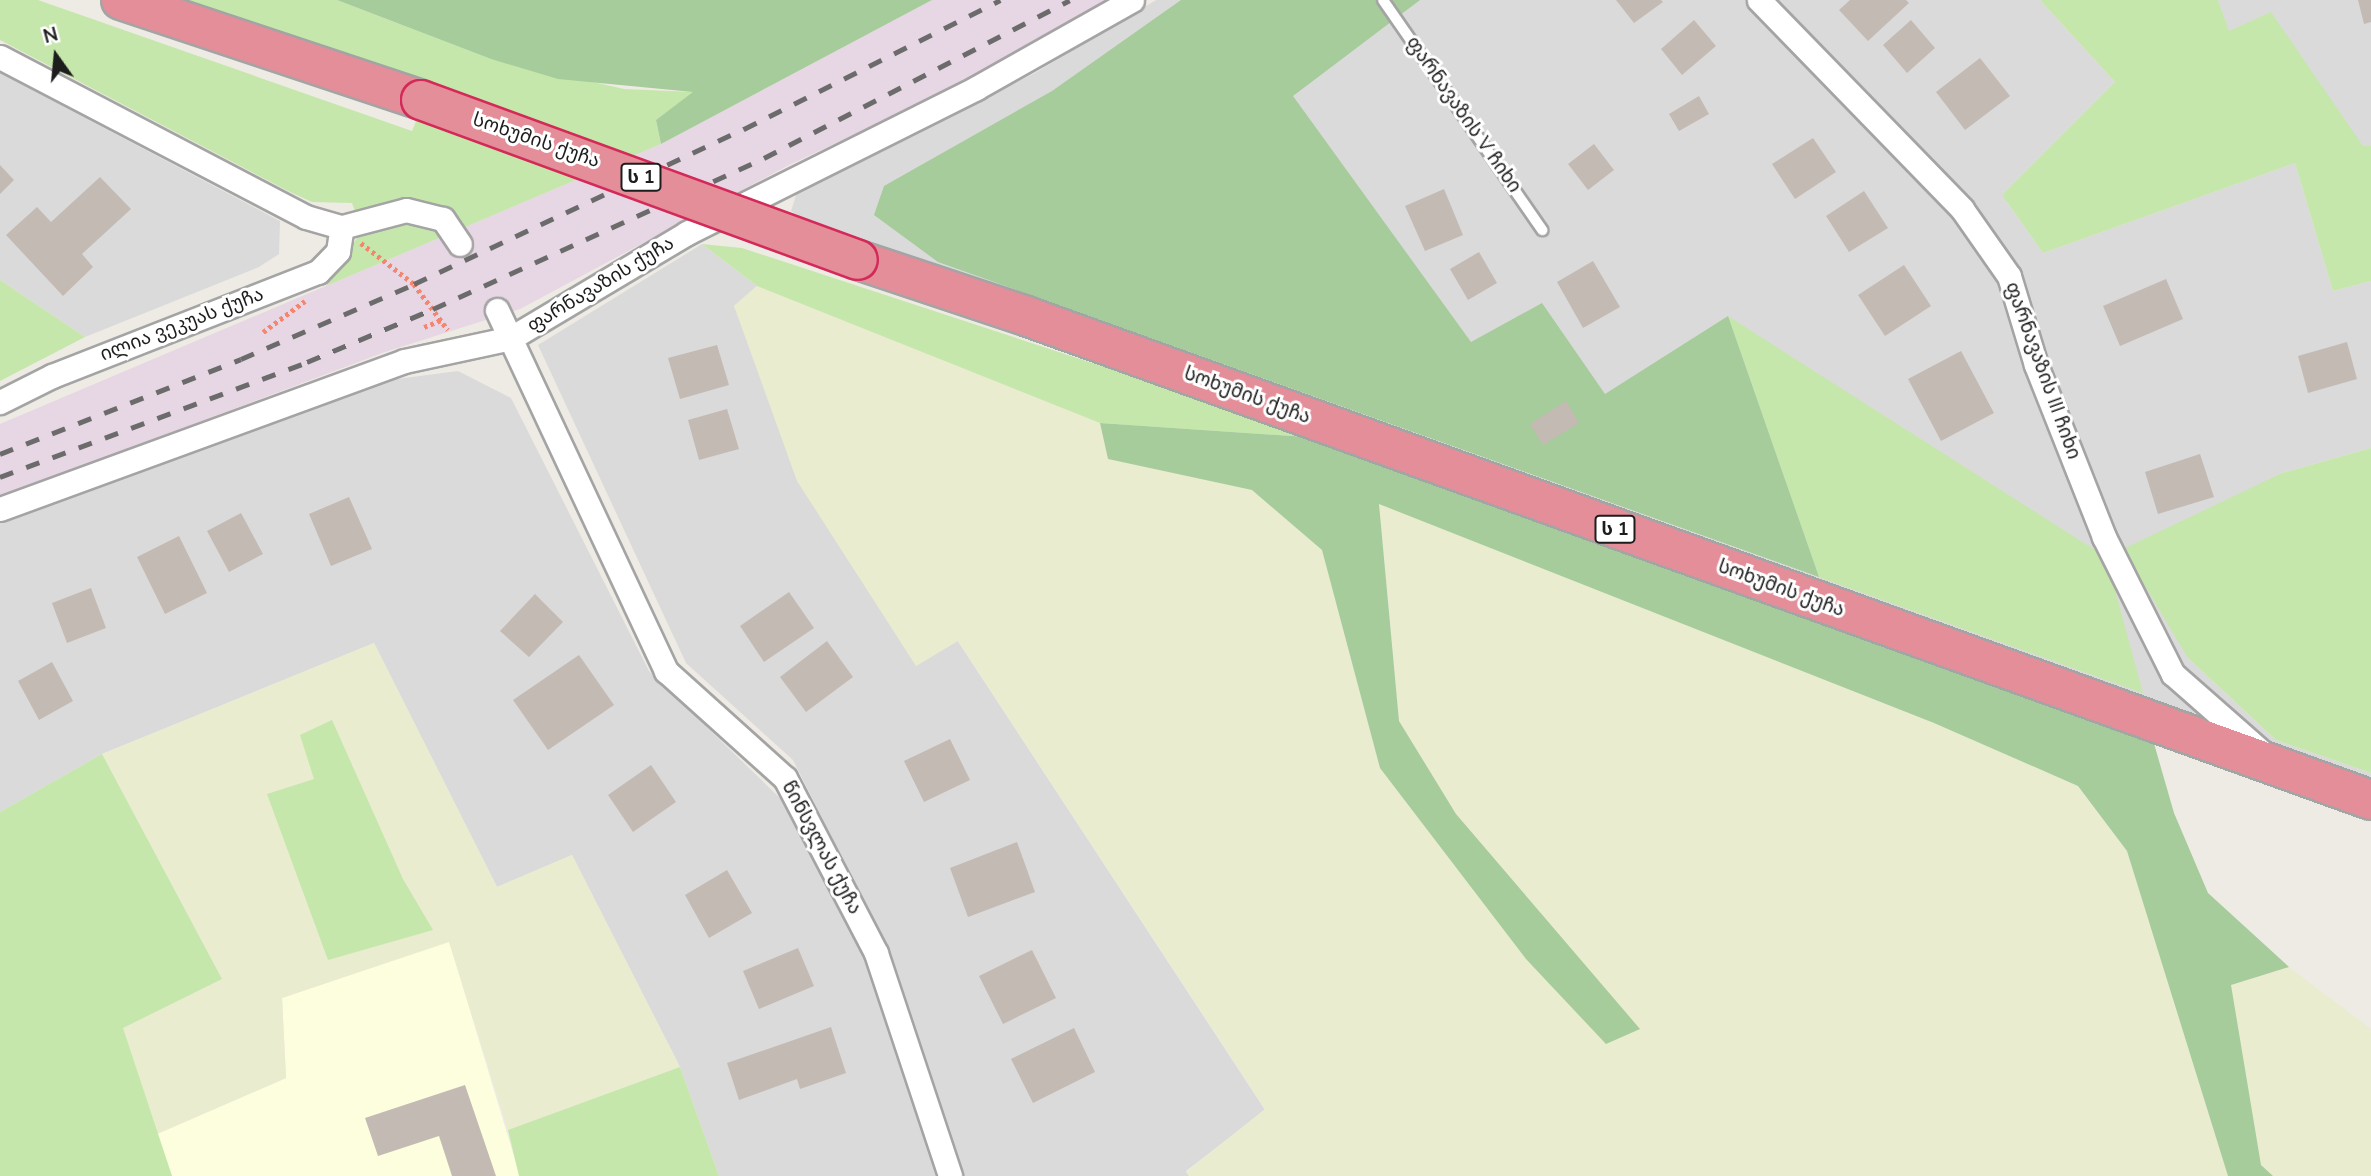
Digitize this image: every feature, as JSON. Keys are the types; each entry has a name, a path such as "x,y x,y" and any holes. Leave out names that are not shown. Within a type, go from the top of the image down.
{"highway":[{"name":"სოხუმის ქუჩა","path":"121,0 421,100 859,260 1026,316 2371,800"}],"street":[{"name":"ფარნავაზის ქუჩა","path":"0,509 404,361 511,338 547,321 687,233 976,88 1132,0"},
{"name":"ფარნავაზის III ჩიხი","path":"1759,0 1962,209 2009,276 2036,365 2104,537 2173,674 2281,769"},
{"path":"0,57 306,217 342,227 406,210 443,219 460,244"},
{"name":"ილია ვეკუას ქუჩა","path":"0,402 52,376 318,272 338,251 342,227"},
{"name":"წინსვლას ქუჩა","path":"497,310 666,671 785,778 798,801 876,953 950,1176"}],"lane":[{"name":"ფარნავაზის V ჩიხი","path":"1383,0 1542,230"}],"path":[{"path":"342,227 414,284 462,350"},
{"path":"424,327 441,320"}],"shaded area":[{"path":"932,0 1109,0 964,83 787,166 520,309 385,352 0,497 0,424 661,144"},
{"path":"1156,0 2040,0 2115,82 2002,195 2043,253 2295,163 2333,291 2371,281 2371,448 2282,473 2188,658 2276,740 2371,773 2371,778 816,229 791,211 797,192 1035,73"},
{"path":"2218,0 2371,0 2371,146 2363,146 2228,31"},
{"path":"0,73 280,221 279,254 259,267 85,337 0,280"},
{"path":"702,244 757,286 734,306 917,665 957,640 1265,1110 1186,1171 1189,1176 964,1176 889,952 793,760 686,663 538,345"},
{"path":"757,286 1100,423 1108,459 1252,490 1322,550 1380,768 1639,1029 1456,814 1399,721 1379,503 1934,723 2078,786 2127,851 2228,1176 1189,1176 1186,1172 1265,1109 958,641 916,666 797,481 734,306"},
{"path":"458,371 511,398 649,671 784,802 866,954 936,1176 719,1176 680,1067 572,855 497,887 374,643 102,754 0,812 0,520 389,380"},
{"path":"374,643 497,887 572,855 680,1067 508,1130 449,942 282,998 286,1078 157,1134 123,1028 222,979 102,754","holes":["314,779 403,879 432,929 267,794"]},
{"path":"449,941 520,1176 172,1176 157,1134 286,1078 282,998"},
{"path":"2289,967 2371,1029 2371,1176 2273,1176 2261,1165 2231,985"}],"green space":[{"path":"0,0 38,0 412,131 430,88 164,0 337,0 491,59 624,89 694,92 656,120 661,144 326,286 362,230 352,203 312,202 288,191 0,40"},
{"path":"337,0 932,0 661,144 656,120 693,92 558,79 491,59"},
{"path":"1181,0 1420,0 1293,96 1471,342 1542,303 1605,394 1728,316 1819,577 938,262 874,215 884,186 1052,91"},
{"path":"2040,0 2218,0 2229,31 2271,12 2363,146 2371,146 2371,281 2333,291 2295,163 2043,253 2002,195 2115,82"},
{"path":"702,244 742,248 1321,438 1100,423 757,286"},
{"path":"0,280 85,337 0,381"},
{"path":"1728,316 2106,557 2143,693 1819,577"},
{"path":"1100,423 1321,438 2153,740 2174,813 2208,893 2289,967 2231,985 2261,1165 2273,1176 2228,1176 2127,851 2078,786 1934,723 1379,504 1399,721 1456,814 1640,1029 1606,1044 1526,959 1380,768 1322,550 1252,490 1108,459"},
{"path":"2371,448 2371,773 2276,740 2188,658 2123,549 2282,473"},
{"path":"332,720 403,879 433,930 328,960 267,794 314,779 300,735"},
{"path":"102,754 222,979 123,1028 172,1176 0,1176 0,812"},
{"path":"680,1067 719,1176 519,1176 508,1130"}],"building":[{"path":"1616,0 1661,0 1663,2 1634,23"},
{"path":"1850,0 1906,0 1909,3 1868,41 1839,10"},
{"path":"2358,0 2371,0 2371,22 2364,24"},
{"path":"1694,20 1716,46 1682,75 1661,49"},
{"path":"1911,20 1935,48 1907,73 1883,45"},
{"path":"1980,58 2010,96 1965,130 1936,92"},
{"path":"1699,96 1709,114 1679,131 1669,114"},
{"path":"1813,138 1836,172 1795,199 1772,164"},
{"path":"1594,144 1614,170 1588,190 1568,164"},
{"path":"0,165 14,180 0,194"},
{"path":"100,177 131,209 82,254 93,267 63,296 6,235 37,207 51,222"},
{"path":"1444,189 1463,235 1425,251 1405,206"},
{"path":"1864,191 1888,228 1849,252 1826,216"},
{"path":"1479,252 1497,283 1468,300 1450,269"},
{"path":"1593,261 1620,307 1583,328 1557,282"},
{"path":"1904,265 1931,306 1885,336 1858,295"},
{"path":"2166,279 2183,319 2120,346 2103,306"},
{"path":"2347,342 2357,379 2308,393 2298,356"},
{"path":"717,345 729,385 680,399 668,358"},
{"path":"1961,351 1994,413 1941,441 1908,379"},
{"path":"1566,401 1579,423 1543,445 1530,424"},
{"path":"727,409 739,449 699,460 688,420"},
{"path":"2200,454 2214,497 2158,514 2145,472"},
{"path":"349,497 372,549 331,566 309,514"},
{"path":"241,513 263,554 229,572 207,531"},
{"path":"179,536 207,593 165,614 137,557"},
{"path":"91,588 106,628 67,643 52,603"},
{"path":"789,592 814,628 764,662 740,626"},
{"path":"535,594 563,622 529,657 500,631"},
{"path":"827,641 853,677 806,712 780,677"},
{"path":"579,655 614,705 548,750 513,700"},
{"path":"52,662 73,701 39,720 18,681"},
{"path":"950,739 970,780 924,802 904,761"},
{"path":"651,765 676,802 633,832 608,795"},
{"path":"1017,842 1035,892 968,917 950,868"},
{"path":"727,870 752,913 709,938 685,895"},
{"path":"798,948 814,986 759,1009 743,971"},
{"path":"1032,950 1056,998 1003,1024 979,976"},
{"path":"831,1027 846,1073 800,1089 797,1079 739,1100 727,1063"},
{"path":"1074,1028 1095,1072 1033,1103 1011,1059"},
{"path":"465,1085 496,1176 452,1176 439,1136 378,1156 365,1118"}],"railway":[{"path":"0,454 241,359 414,284 744,129 1000,0"},
{"path":"0,477 307,362 433,309 764,158 1070,0"}]}
